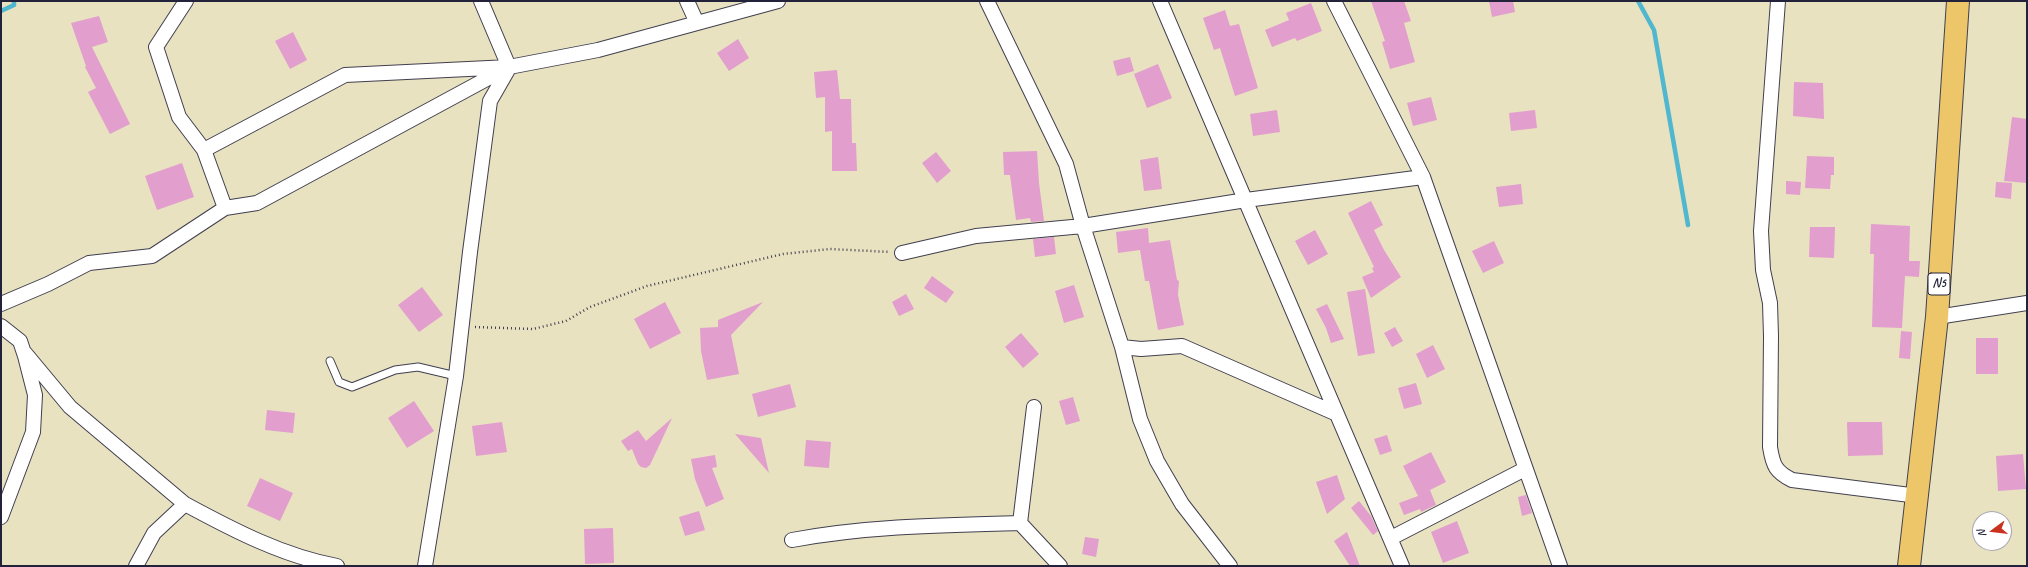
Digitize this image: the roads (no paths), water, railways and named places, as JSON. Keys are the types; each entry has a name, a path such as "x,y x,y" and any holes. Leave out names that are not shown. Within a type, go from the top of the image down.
{"highway":[{"name":"N5","path":"1912,564 1937,317 1958,1"}],"street":[{"path":"186,1 156,47 179,117 204,150 225,208"},
{"path":"481,1 509,67"},
{"path":"686,1 696,23"},
{"path":"204,150 345,74 509,67 598,50 778,1"},
{"path":"987,1 1066,164 1083,226 1122,347 1140,419 1158,461 1182,504 1230,566"},
{"path":"1160,1 1391,538 1401,565"},
{"path":"1334,1 1423,178 1560,566"},
{"path":"1778,1 1761,231 1763,270 1770,303 1770,448 1772,462 1780,474 1792,480 1918,496"},
{"path":"1,304 48,284 89,263 152,256 225,208 257,203 509,67"},
{"path":"426,566 456,376 483,147 490,101 509,67"},
{"path":"902,253 976,236 1083,226 1246,200 1423,178"},
{"path":"1937,317 2027,303"},
{"path":"1,326 20,342 35,394 33,432 1,517"},
{"path":"1122,347 1141,349 1182,346 1337,414"},
{"path":"24,353 70,407 185,504 231,529 312,564 336,566"},
{"path":"1020,524 1034,407"},
{"path":"1391,538 1525,469"},
{"path":"136,566 154,533 185,504"},
{"path":"792,540 824,534 933,525 1020,524 1060,566"}],"lane":[{"path":"330,361 339,382 352,387 395,370 418,367 456,376"}],"waterway":[{"path":"1,11 14,5 14,1"},
{"path":"1638,1 1654,30 1688,225"}]}
